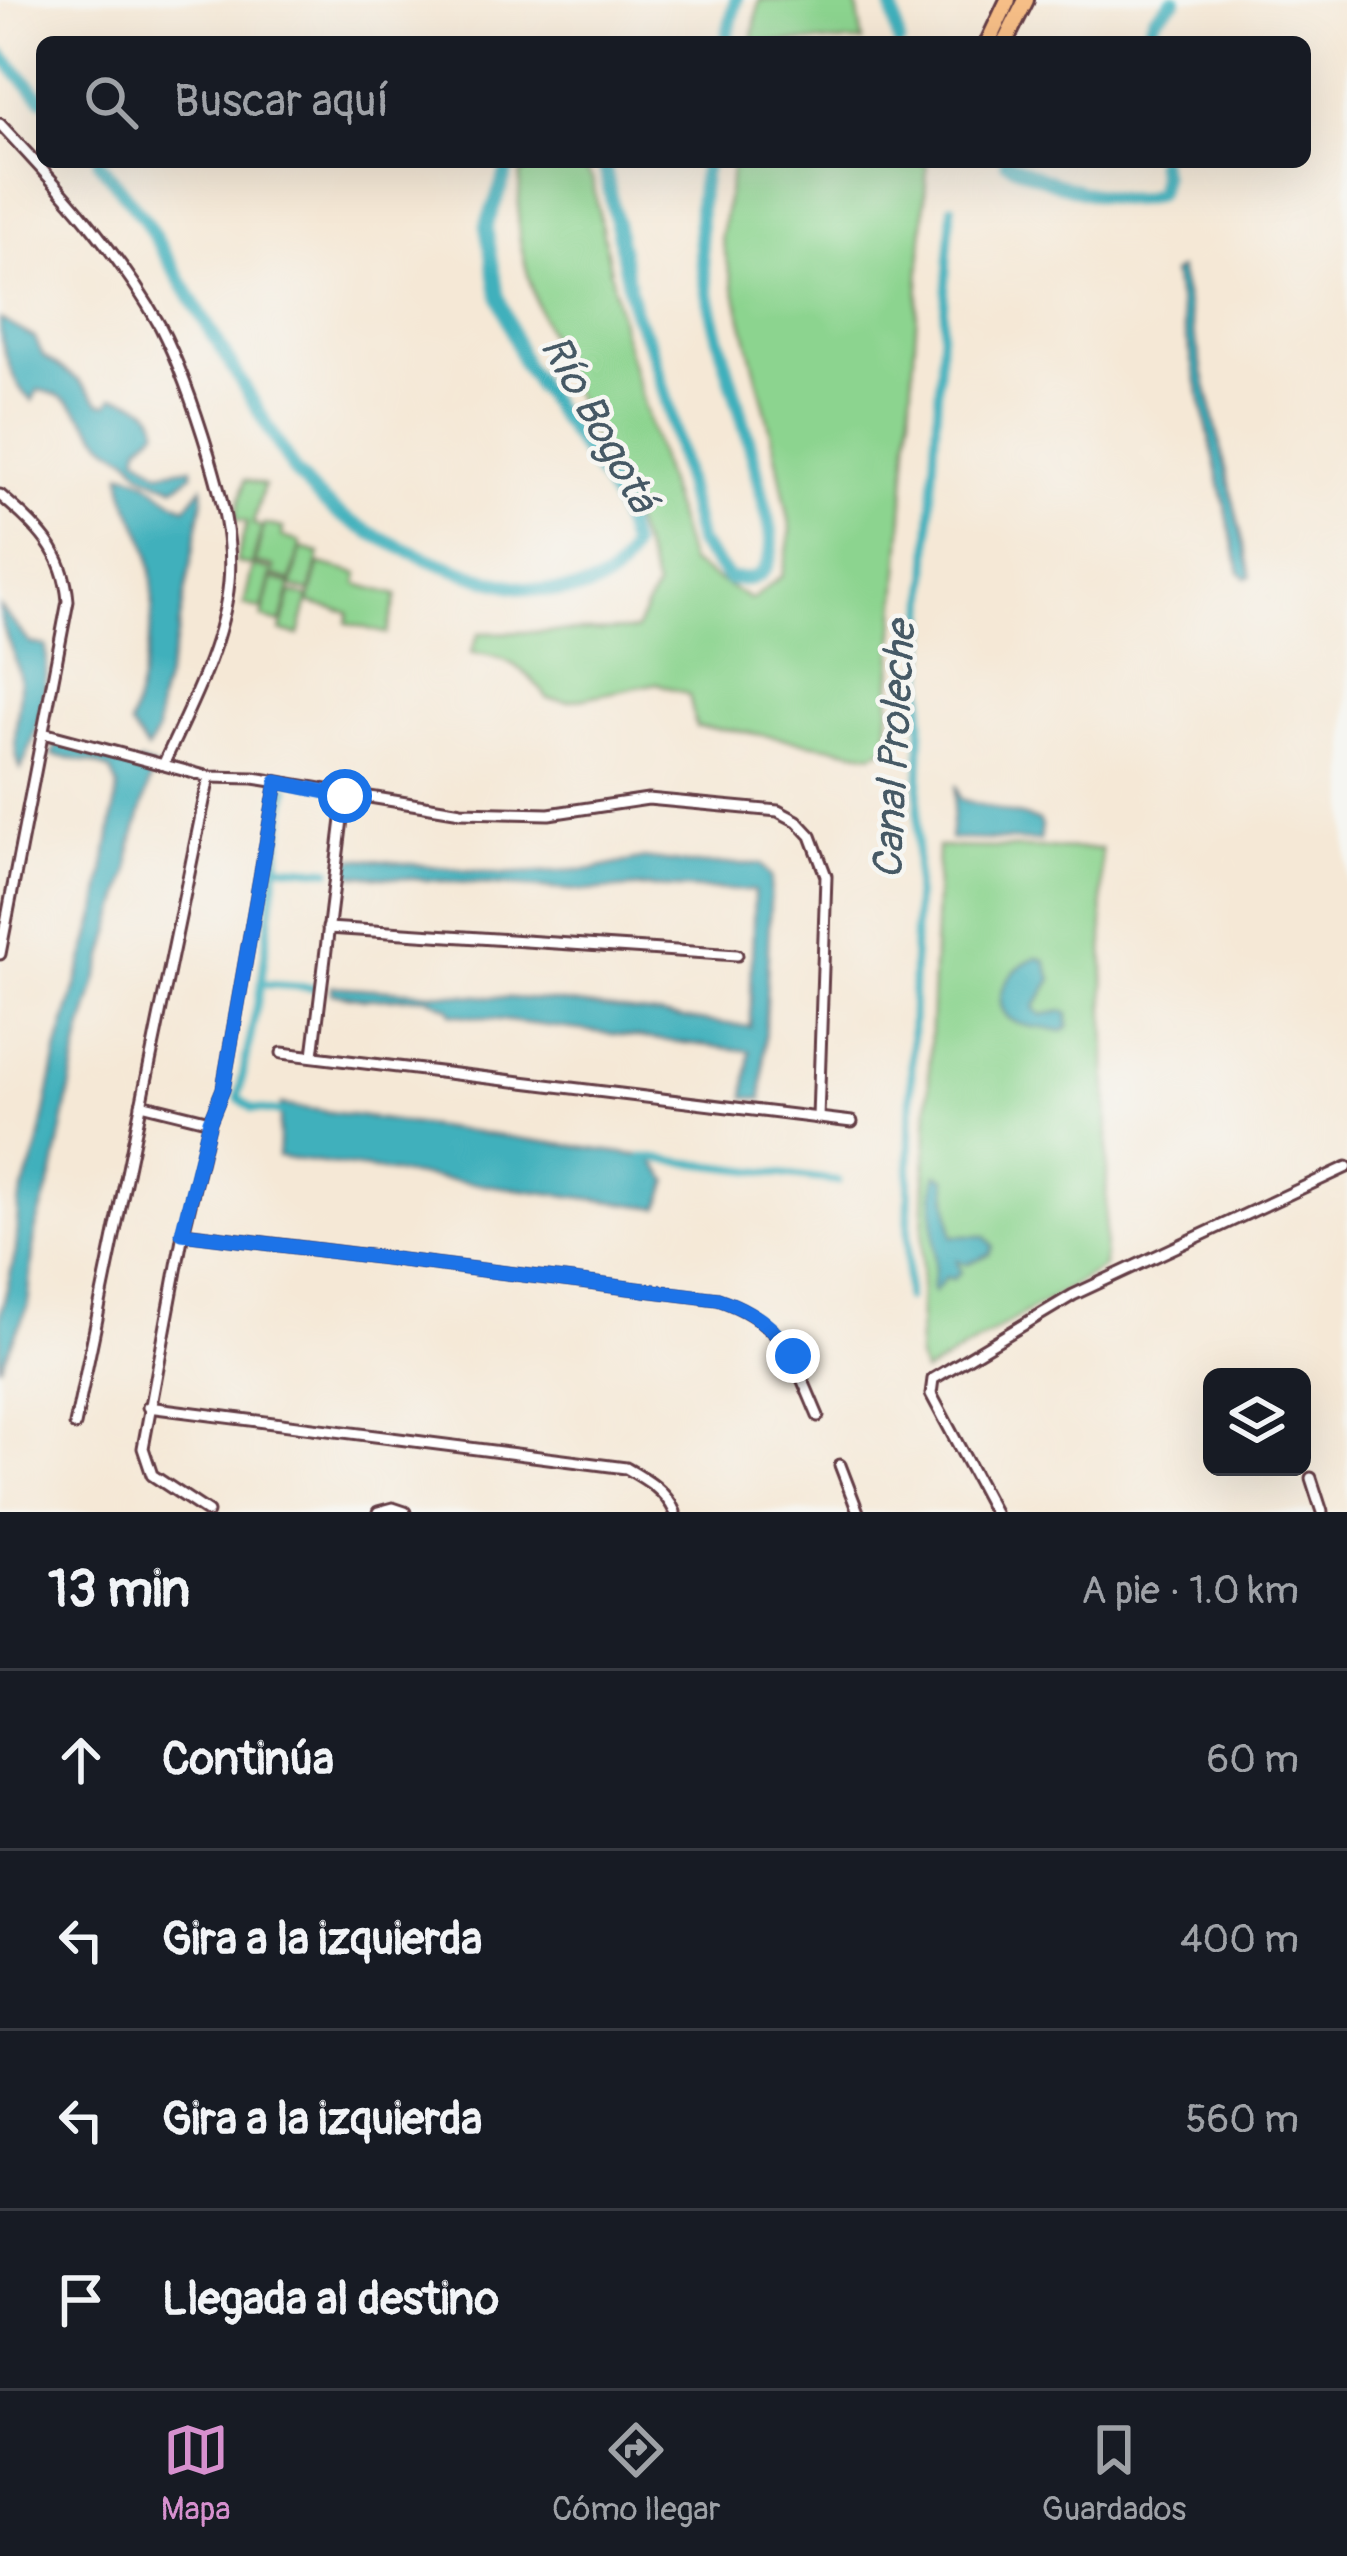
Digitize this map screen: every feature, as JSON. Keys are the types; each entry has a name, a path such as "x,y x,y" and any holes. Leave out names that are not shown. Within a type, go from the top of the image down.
{"main road":[{"path":"991,36 1008,0"},
{"path":"1008,36 1026,0"}],"street":[{"path":"0,124 36,163"},
{"path":"41,168 112,256 159,326 187,386 224,505 229,579 222,621 164,763"},
{"path":"0,495 56,550 67,581 64,635 0,954"},
{"path":"43,733 208,777 277,782 345,796 501,814 549,814 648,800 761,807 796,821 811,836 826,876 818,1118"},
{"path":"75,1425 208,777"},
{"path":"208,1512 152,1474 145,1463 148,1407 182,1233 210,1121 223,1089 277,782"},
{"path":"313,1055 345,796"},
{"path":"328,928 737,955"},
{"path":"282,1052 852,1122"},
{"path":"141,1104 210,1121"},
{"path":"994,1512 930,1387 943,1372 1072,1295 1347,1167"},
{"path":"182,1233 718,1299 744,1308 781,1337 818,1416"},
{"path":"148,1407 626,1468 669,1499 675,1512"},
{"path":"840,1465 858,1512"},
{"path":"1311,1478 1322,1512"},
{"path":"378,1512 393,1508 405,1512"}],"green space":[{"path":"759,0 856,0 862,36 753,36"},
{"path":"528,168 585,168 592,179 623,332 690,563 751,600 782,576 791,530 721,237 732,168 927,168 887,747 873,754 696,727 689,695 657,683 569,701 548,699 515,666 471,653 479,633 636,630 656,588 624,500 564,373 531,285 518,224 520,175"},
{"path":"245,480 264,485 253,524 262,527 252,566 236,562 247,522 235,519"},
{"path":"264,524 283,528 282,537 301,542 291,581 271,575 262,610 244,605 253,566 274,571 274,567 255,563"},
{"path":"301,548 320,553 310,592 292,587"},
{"path":"319,564 359,574 357,584 397,595 387,634 347,623 349,613 309,603"},
{"path":"272,579 291,584 281,623 262,618"},
{"path":"291,592 309,597 299,635 281,631"},
{"path":"938,847 1101,849 1108,1137 1104,1267 924,1373 918,1359"}],"water":[{"path":"1179,269 1251,576 1246,578 1240,572 1172,273"},
{"path":"0,319 35,338 43,356 78,380 100,403 120,398 149,410 157,430 140,445 137,455 159,472 192,467 192,475 175,487 152,479 106,444 60,397 38,390 32,401 8,364"},
{"path":"122,473 140,478 186,507 202,487 157,733 147,750 130,726 149,644 152,582 148,550 125,495"},
{"path":"0,607 30,643 46,646 41,709 21,769 15,737 20,682"},
{"path":"57,743 114,757 132,769 140,762 154,767 81,1035 53,1174 35,1231 28,1307 0,1367 0,1318 16,1250 18,1205 38,1147 58,1048 97,913 118,787 111,771 52,755"},
{"path":"956,785 960,799 1039,821 1040,841 950,839"},
{"path":"355,858 505,874 594,869 644,858 688,864 761,864 771,877 762,1099 745,1097 750,1051 451,1014 449,1008 426,997 365,999 331,993 332,986 556,1001 750,1027 754,891 649,887 583,891 344,874 344,867"},
{"path":"1037,958 1045,960 1052,979 1034,1008 1041,1015 1068,1014 1068,1027 1062,1031 1015,1022 1001,1006 1011,976"},
{"path":"281,1105 650,1157 669,1181 659,1208 278,1157"},
{"path":"937,1174 946,1179 952,1236 985,1236 993,1247 989,1254 966,1264 957,1260 961,1272 953,1279 946,1277 934,1292 933,1203"}],"waterway":[{"name":"Río Bogotá","path":"727,36 736,0"},
{"name":"Río Bogotá","path":"891,0 898,36"},
{"name":"Río Bogotá","path":"1149,36 1154,18 1175,0"},
{"name":"Río Bogotá","path":"0,54 36,93"},
{"name":"Río Bogotá","path":"104,168 144,219 295,472 323,501 369,531 450,568 541,590 581,589 612,575 631,546 620,509 604,480 524,364 498,295 486,227 508,168"},
{"name":"Río Bogotá","path":"605,168 634,312 650,344 670,411 699,543 729,579 747,579 765,569 771,536 706,286 700,203 705,168"},
{"name":"Río Bogotá","path":"1020,168 1060,185 1125,199 1158,193 1160,168"},
{"name":"Canal Proleche","path":"907,1298 920,751 952,206"},
{"path":"287,788 261,984 238,1098 253,1109 289,1113"},
{"path":"277,866 329,870"},
{"path":"261,984 319,988"},
{"path":"643,1157 838,1181"}],"route":[{"path":"345,796 277,782 223,1089 210,1121 182,1233 718,1299 764,1322 793,1356"}]}
